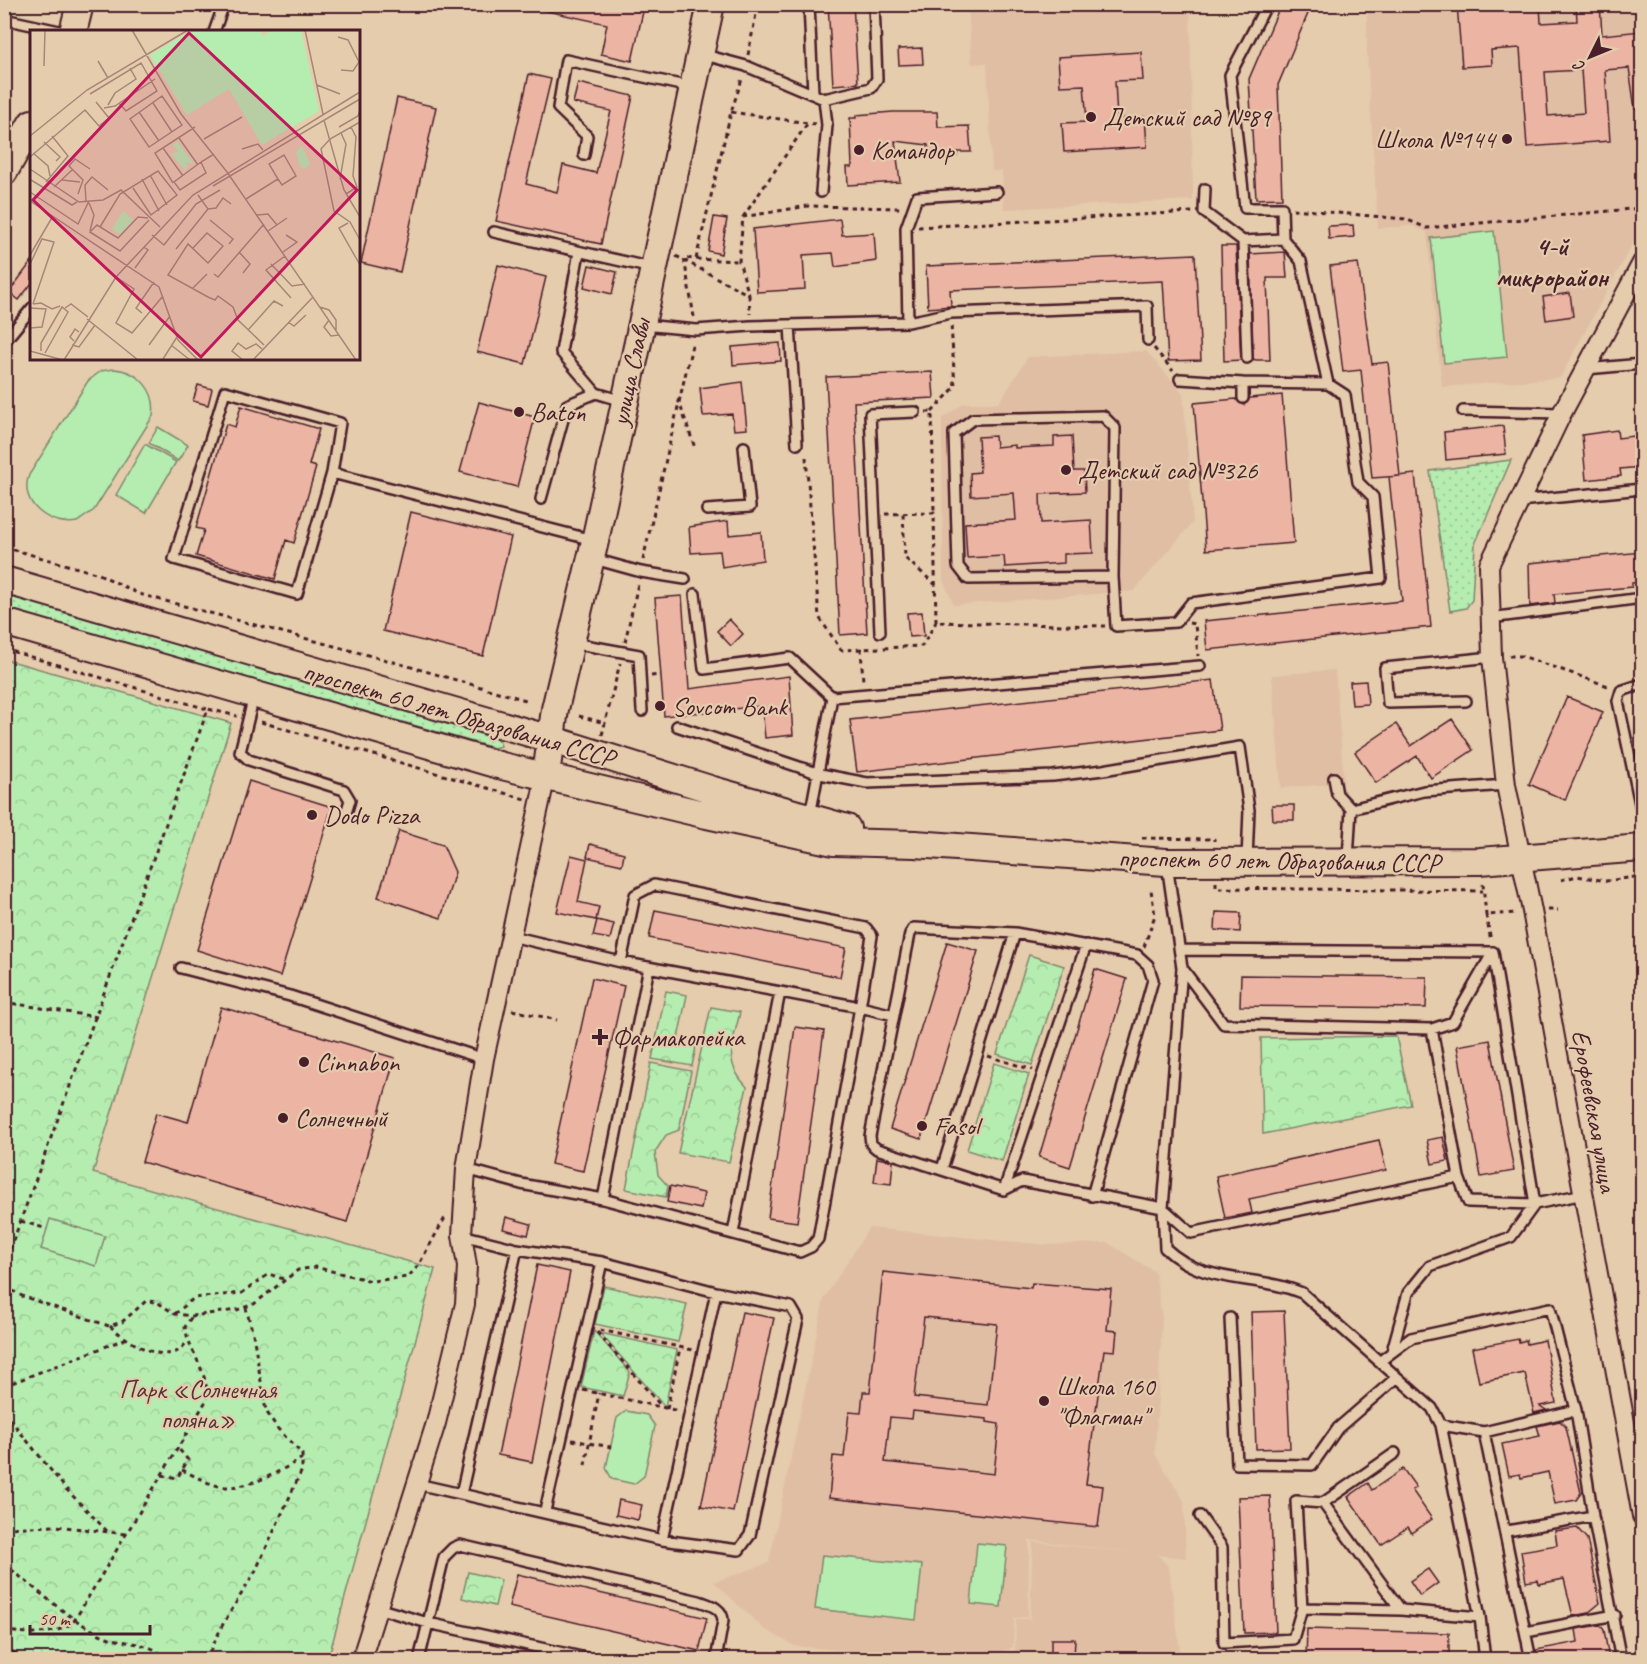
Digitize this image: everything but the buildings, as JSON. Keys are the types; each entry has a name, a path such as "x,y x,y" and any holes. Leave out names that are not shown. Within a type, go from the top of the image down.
{"main road":[{"path":"74,30 80,4"},
{"name":"улица Славы","path":"546,775 550,739 570,642 593,549 640,325 663,262 692,88 711,4"},
{"path":"4,172 22,135"},
{"name":"проспект 60 лет Образования СССР","path":"4,580 550,739 810,819 915,844"},
{"name":"проспект 60 лет Образования СССР","path":"4,622 252,706 707,815 834,842 915,844 1166,862 1480,861 1642,848"}],"street":[{"name":"Ерофеевская улица","path":"1642,263 1562,413 1489,565 1492,657 1506,785 1519,857 1533,911 1639,1483 1642,1516"},
{"path":"361,1659 436,1423 465,1304 467,1266 462,1235 466,1169 484,1059 546,775"}],"lane":[{"path":"215,30 224,4"},
{"path":"809,4 813,93"},
{"path":"700,54 746,66 824,99 871,88 877,79 874,4"},
{"path":"1267,4 1230,75 1245,208 1282,208 1283,239 1301,261 1328,384"},
{"path":"4,19 55,30"},
{"path":"584,155 587,136 558,108 566,60 692,88"},
{"path":"821,192 826,125 824,99"},
{"path":"1205,189 1204,212 1243,241 1283,239"},
{"path":"908,322 906,228 916,197 997,192"},
{"path":"494,232 579,252 663,262"},
{"path":"1243,241 1247,358"},
{"path":"579,252 561,352 596,393 623,401"},
{"path":"640,325 696,330 750,326 908,322 951,313 1147,306 1148,340"},
{"path":"4,342 30,310"},
{"path":"790,325 797,444"},
{"path":"1586,369 1642,364"},
{"path":"1113,577 968,579 958,566 954,433 973,419 1103,416 1115,428 1113,577 1116,626 1176,622 1191,603 1381,578 1373,497 1358,482 1345,395 1328,384 1243,383 1180,379"},
{"path":"1243,383 1243,398"},
{"path":"225,391 340,423 332,473 297,594 174,559 225,391"},
{"path":"541,499 567,405 596,393"},
{"path":"1463,411 1562,413"},
{"path":"880,632 870,414 915,412"},
{"path":"707,510 750,507 744,447"},
{"path":"332,473 593,549 641,572 685,579"},
{"path":"1519,501 1642,489"},
{"path":"695,594 704,669 790,658 832,697 1200,666"},
{"path":"1490,618 1642,598"},
{"path":"570,642 639,655 642,711"},
{"path":"1466,701 1388,703 1385,668 1492,657"},
{"path":"1642,684 1629,686 1621,691 1618,701 1641,790 1642,813"},
{"path":"810,819 820,774 832,697"},
{"path":"252,706 240,752 249,760 344,790 350,800 347,810"},
{"path":"677,726 820,774 867,783 1053,776 1240,747 1249,810 1247,862"},
{"path":"1334,778 1337,794 1351,809 1348,862"},
{"path":"1351,809 1424,791 1506,785"},
{"path":"1166,862 1182,968 1163,1208 1166,1248 1178,1260 1195,1270 1220,1276 1279,1284 1302,1293 1432,1408 1441,1425 1480,1617 1485,1659"},
{"path":"466,1169 521,1184 603,1199 800,1252 811,1247 818,1239 872,936 866,928 654,885 635,895 621,962"},
{"path":"1092,1196 1153,980 1148,965 1137,955 1015,933 914,928 910,934 870,1136 871,1144 877,1149 1004,1190 1022,1181 1092,1196 1163,1208 1191,1233 1459,1177"},
{"path":"942,1169 1015,933"},
{"path":"511,936 621,962 860,1006 894,1015"},
{"path":"1004,1190 1086,945"},
{"path":"1181,950 1493,952"},
{"path":"1182,968 1224,1024 1432,1029 1453,1022 1493,952"},
{"path":"1392,1351 1408,1293 1430,1266 1510,1237 1535,1204 1493,952"},
{"path":"603,1199 649,967"},
{"path":"181,968 290,996 484,1059"},
{"path":"734,1233 780,992"},
{"path":"1432,1029 1459,1177 1468,1202 1535,1204 1584,1194"},
{"path":"417,1484 545,1511 662,1540 739,1550 750,1535 798,1319 791,1307 716,1292 602,1262 517,1249 462,1235"},
{"path":"461,1494 517,1249"},
{"path":"545,1511 573,1386 590,1326 602,1262"},
{"path":"662,1540 716,1292"},
{"path":"1379,1362 1411,1338 1550,1308 1576,1410 1593,1516 1622,1659"},
{"path":"1230,1318 1237,1464 1312,1465 1338,1428 1396,1378"},
{"path":"1441,1425 1484,1432 1576,1410"},
{"path":"1484,1432 1507,1531 1531,1659"},
{"path":"1200,1516 1222,1547 1224,1643 1293,1639 1302,1608 1296,1501 1323,1503 1395,1453"},
{"path":"1323,1503 1401,1610"},
{"path":"1507,1531 1593,1516"},
{"path":"419,1659 444,1557 460,1545 699,1601 718,1609 723,1615 723,1622 716,1659"},
{"path":"377,1608 428,1623 595,1659"},
{"path":"1302,1608 1401,1610 1480,1617"},
{"path":"1526,1632 1614,1615"}],"path":[{"path":"696,259 731,112 746,66 758,4"},
{"path":"731,112 815,124"},
{"path":"750,326 749,295 739,261 743,217 807,124"},
{"path":"743,217 808,207 899,208 916,197"},
{"path":"1282,208 1405,219 1427,228 1642,208"},
{"path":"906,228 1204,212"},
{"path":"684,258 749,295"},
{"path":"601,740 623,653 678,399 696,330 684,258"},
{"path":"663,262 684,258 739,261"},
{"path":"934,513 932,412 954,387 951,313"},
{"path":"1148,340 1180,379"},
{"path":"678,399 695,448"},
{"path":"915,412 932,412"},
{"path":"806,457 819,617 841,650 922,646 936,622"},
{"path":"903,513 905,558 936,585"},
{"path":"4,547 99,574 139,594 394,662 529,701"},
{"path":"1195,624 1200,666"},
{"path":"861,648 864,696"},
{"path":"4,649 208,709 252,706 529,801"},
{"path":"1492,657 1522,656 1621,691"},
{"path":"518,706 520,699"},
{"path":"4,1266 208,709"},
{"path":"579,716 605,723"},
{"path":"1136,838 1214,839 1214,843"},
{"path":"1561,879 1577,876 1606,881 1642,876"},
{"path":"1216,882 1216,888 1483,891"},
{"path":"1483,884 1493,952"},
{"path":"1143,949 1155,915 1151,890"},
{"path":"1547,911 1558,910"},
{"path":"1486,915 1521,912"},
{"path":"4,1002 97,1017"},
{"path":"496,1005 557,1020"},
{"path":"978,1053 1043,1073"},
{"path":"110,1326 122,1322 146,1301 157,1302 175,1314 192,1316 245,1307 254,1304 297,1270 315,1267 372,1281 408,1277 418,1266 449,1211"},
{"path":"21,1221 47,1229"},
{"path":"175,1314 194,1299 242,1293 269,1274 283,1279"},
{"path":"4,1286 22,1296 110,1326 125,1339 158,1353 176,1352 187,1343"},
{"path":"206,1659 224,1622 255,1572 302,1470 302,1454 278,1429 266,1412 253,1334 245,1307"},
{"path":"4,1631 30,1634 66,1628 76,1618 178,1448 206,1401 208,1391 203,1375 187,1343 185,1327 192,1316"},
{"path":"590,1326 703,1352"},
{"path":"590,1326 665,1408"},
{"path":"4,1386 125,1339"},
{"path":"665,1408 680,1348"},
{"path":"573,1386 690,1413"},
{"path":"585,1465 599,1393"},
{"path":"4,1412 66,1489 108,1532"},
{"path":"562,1439 611,1447"},
{"path":"162,1474 177,1478 182,1470 188,1460 178,1448"},
{"path":"182,1470 227,1487 252,1482 302,1458"},
{"path":"4,1528 55,1526 126,1534"},
{"path":"4,1564 76,1618 108,1637 159,1650 167,1659"},
{"path":"4,1647 27,1659"}],"shaded area":[{"name":"Детский сад №89","path":"968,5 1190,5 1193,200 1004,209 1002,171 992,171 987,63 972,64"},
{"name":"Школа №144","path":"1367,5 1642,5 1642,226 1560,378 1442,387 1427,232 1412,226 1378,228 1367,53"},
{"name":"Детский сад №326","path":"1146,351 1183,393 1193,522 1134,591 954,605 943,580 942,419 964,403 999,403 1028,357"},
{"path":"1335,670 1344,783 1281,788 1272,675"},
{"path":"869,1228 1047,1245 1108,1243 1155,1272 1162,1317 1155,1454 1184,1501 1186,1558 1158,1555 1169,1568 1181,1659 1015,1659 1016,1619 1030,1619 1033,1542 1140,1553 1029,1540 1028,1617 1014,1618 1013,1647 986,1659 935,1659 795,1646 764,1629 714,1582 769,1563 824,1299"}],"green space":[{"path":"1494,231 1507,357 1444,363 1431,238"},
{"path":"114,369 131,374 144,384 152,398 153,416 94,510 77,522 67,523 47,517 32,504 28,495 29,475 88,381 101,371"},
{"path":"158,427 188,445 178,461 149,443"},
{"path":"145,444 176,462 146,513 116,495"},
{"path":"1511,460 1475,544 1472,600 1466,608 1450,611 1430,471"},
{"path":"4,591 494,738 501,746 494,748 5,609"},
{"name":"Парк «Солнечная поляна»","path":"4,659 231,723 93,1173 435,1269 328,1659 5,1659"},
{"path":"1029,955 1064,966 1032,1065 997,1054"},
{"path":"666,991 687,995 677,1043 696,1047 692,1066 652,1059"},
{"path":"711,1007 740,1012 733,1043 732,1060 739,1078 747,1087 729,1162 678,1153"},
{"path":"1396,1036 1411,1105 1263,1134 1261,1038"},
{"path":"651,1063 691,1071 679,1130 666,1135 655,1152 658,1175 668,1186 666,1197 626,1189"},
{"path":"994,1063 1029,1074 1002,1161 967,1150"},
{"path":"50,1219 105,1236 96,1266 41,1249"},
{"path":"604,1286 687,1304 678,1342 595,1324"},
{"path":"594,1331 630,1372 623,1396 581,1387"},
{"path":"600,1333 677,1350 665,1407"},
{"path":"626,1411 647,1415 655,1426 644,1476 634,1484 612,1479 606,1468 617,1418"},
{"path":"977,1543 1007,1546 1001,1607 971,1604"},
{"path":"822,1555 922,1565 916,1620 815,1609"},
{"path":"468,1572 501,1580 495,1606 462,1598"}],"place":[{"name":"Детский сад №89","path":"1091,117"},
{"name":"Школа №144","path":"1507,139"},
{"name":"Командор","path":"859,150"},
{"name":"Baton","path":"519,412"},
{"name":"Детский сад №326","path":"1066,470"},
{"name":"Sovcom Bank","path":"660,706"},
{"name":"Dodo Pizza","path":"312,815"},
{"name":"Фармакопейка","path":"600,1037"},
{"name":"Cinnabon","path":"304,1062"},
{"name":"Солнечный","path":"283,1118"},
{"name":"Fasol","path":"922,1126"},
{"name":"Школа 160 \"Флагман\"","path":"1044,1401"}],"district":[{"name":"4-й микрорайон","path":"1552,262"}]}
